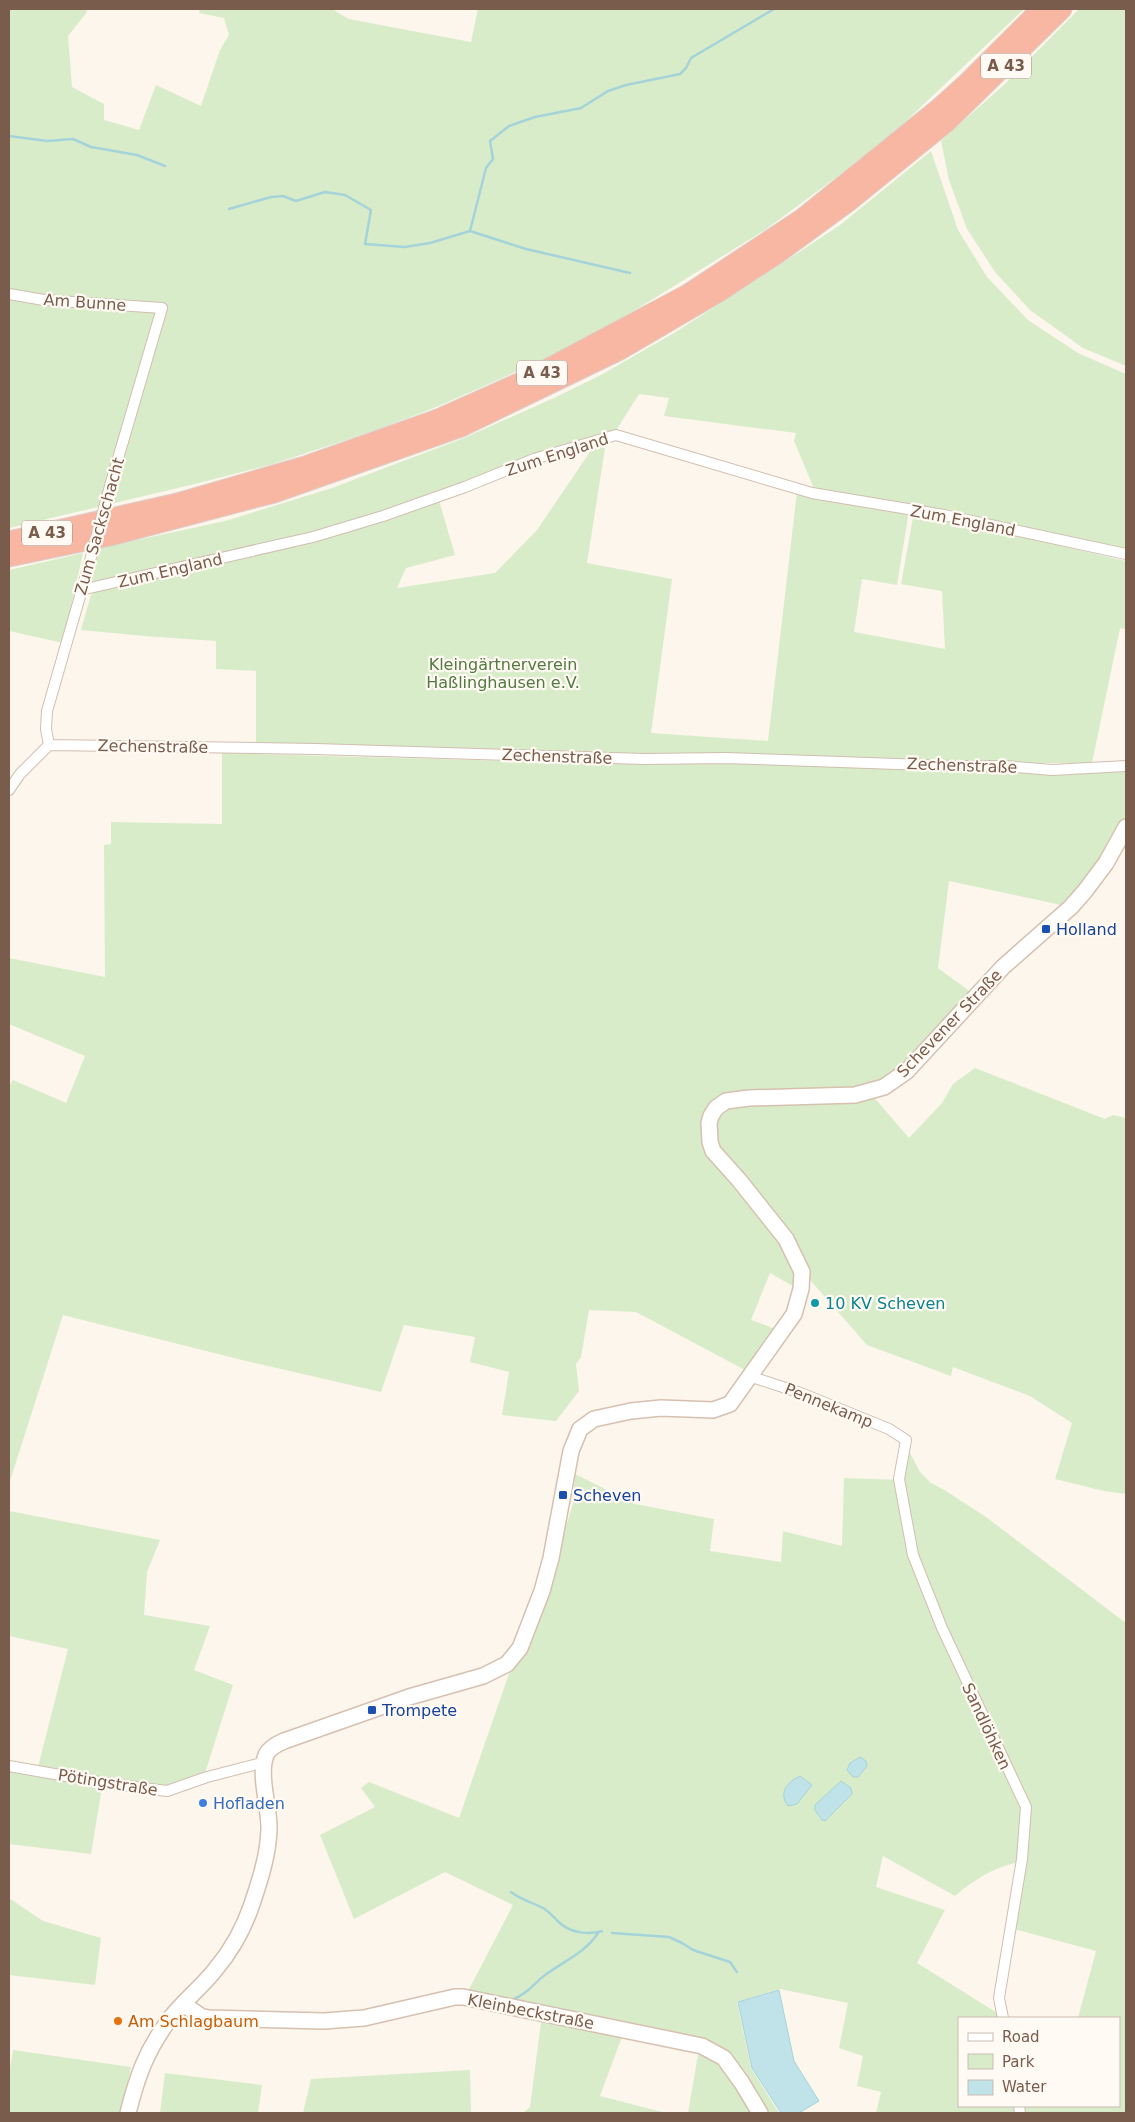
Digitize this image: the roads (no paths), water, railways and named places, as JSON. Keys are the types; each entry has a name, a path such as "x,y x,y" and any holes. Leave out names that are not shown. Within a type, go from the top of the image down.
{"highway":[{"name":"A 43","path":"9,541 177,503 308,465 438,419 532,378 688,294 803,218 938,109 1042,9"},
{"name":"A 43","path":"9,557 110,536 274,493 461,427 620,350 719,292 777,254 848,202 948,121 1062,9"},
{"path":"9,563 36,552"}],"main road":[{"name":"Schevener Straße","path":"265,1762 269,1750 284,1741 409,1697 483,1676 506,1664 520,1648 544,1585 551,1558 571,1451 576,1435 588,1422 616,1414 661,1408 713,1410 730,1404 794,1314 801,1289 802,1272 786,1239 739,1180 712,1150 709,1123 716,1108 726,1101 749,1098 855,1095 884,1087 907,1072 1003,967 1071,907 1106,863 1126,827"},
{"path":"128,2113 140,2068 157,2037 183,2004 216,1970 235,1941 251,1906 264,1865 269,1829 265,1762"},
{"name":"Kleinbeckstraße","path":"183,2004 202,2017 209,2018 324,2021 364,2018 455,1997 463,1997 702,2046 724,2058 760,2113"}],"street":[{"name":"Am Bunne","path":"9,294 44,300 162,308"},
{"name":"Zum Sackschacht","path":"49,745 46,729 47,711 162,308"},
{"name":"Zum England","path":"81,590 313,537 383,516 534,459 616,435 812,493 944,515 1126,554"},
{"name":"Zechenstraße","path":"49,745 316,749 645,759 725,758 1005,766 1052,770 1126,766"},
{"path":"9,790 20,774 49,745"},
{"name":"Pennekamp","path":"749,1376 798,1392 889,1429 906,1440"},
{"name":"Sandlöhken","path":"906,1440 899,1479 913,1555 942,1628 1026,1807 1022,1859 1000,1998 1003,2017"},
{"name":"Pötingstraße","path":"9,1766 105,1783 167,1791 265,1762"}],"water":[{"path":"860,1757 866,1761 867,1766 858,1777 853,1777 847,1770 850,1763"},
{"path":"800,1776 812,1785 797,1804 788,1806 784,1797 785,1788 791,1781"},
{"path":"841,1781 851,1788 852,1794 825,1821 822,1820 815,1810 815,1805"},
{"path":"779,1990 794,2061 819,2101 799,2113 781,2113 752,2068 738,2002"}],"waterway":[{"path":"229,209 271,197 283,196 296,201 325,192 345,195 371,210 365,244 405,247 430,243 470,231 486,168 493,159 490,141 509,126 535,117 581,108 608,91 626,85 680,74 686,68 691,58 774,9"},
{"path":"9,136 47,141 73,139 91,147 137,155 165,166"},
{"path":"470,231 526,249 630,273"},
{"path":"511,1892 548,1911 565,1927 586,1933 602,1931"},
{"path":"514,1999 581,1951 598,1933"},
{"path":"612,1933 669,1937 693,1950 730,1962 737,1972"}],"place":[{"name":"Holland","path":"1046,929"},
{"name":"10 KV Scheven","path":"815,1303"},
{"name":"Scheven","path":"563,1495"},
{"name":"Trompete","path":"372,1710"},
{"name":"Hofladen","path":"203,1803"},
{"name":"Am Schlagbaum","path":"118,2021"}],"park label":[{"name":"Kleingärtnerverein Haßlinghausen e.V.","path":"503,673"}]}
